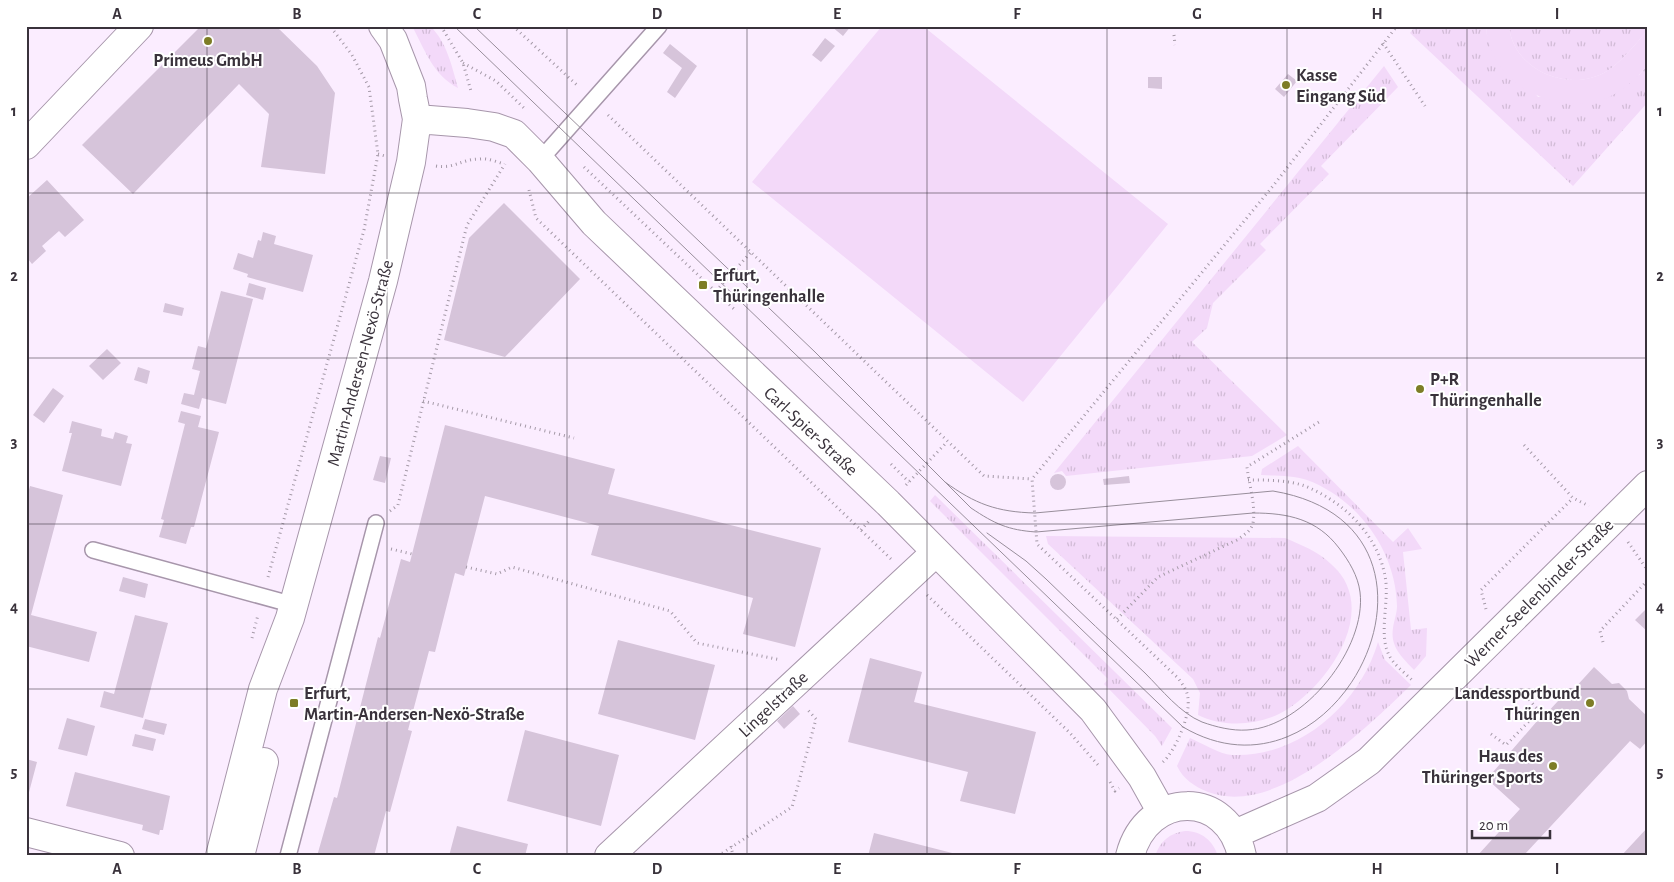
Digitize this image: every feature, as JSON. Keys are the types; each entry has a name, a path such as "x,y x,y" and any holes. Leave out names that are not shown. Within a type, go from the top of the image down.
{"street":[{"path":"34,137 139,26"},
{"path":"383,26 393,40 410,86 417,119"},
{"name":"Carl-Spier-Straße","path":"417,119 494,127 514,134 548,151 594,224 936,552 1093,710 1142,777 1161,811"},
{"name":"Martin-Andersen-Nexö-Straße","path":"220,856 264,689 292,611 384,281 410,162 417,119"},
{"name":"Werner-Seelenbinder-Straße","path":"1238,845 1342,782 1369,761 1648,485"},
{"name":"Lingelstraße","path":"609,856 936,552"},
{"name":"Martin-Andersen-Nexö-Straße","path":"240,856 280,699 292,611"},
{"path":"1130,856 1134,839 1146,823 1161,811 1189,806 1202,808 1216,814 1238,845"},
{"path":"26,832 120,856"}],"lane":[{"path":"548,151 594,102 659,26"},
{"path":"288,856 376,523"},
{"path":"93,550 262,598 292,611"}],"path":[{"path":"250,645 364,230 378,154 369,87 352,55 330,26"},
{"path":"441,26 463,63 471,91"},
{"path":"513,26 752,251 984,476 1032,479"},
{"path":"1108,779 1115,790 1142,777 1165,761 1177,742 1189,701 1186,689 1178,678 1037,544 1032,479 1273,186 1397,26"},
{"path":"1174,35 1175,46"},
{"path":"1383,43 1425,106"},
{"path":"463,63 496,81 548,151 716,291 734,309"},
{"path":"378,154 410,162 449,168 462,161 481,158 505,164 511,170"},
{"path":"376,523 398,504 467,225 505,164"},
{"path":"528,185 536,218 1070,733 1103,772"},
{"path":"716,291 752,251"},
{"path":"424,401 574,438"},
{"path":"1117,619 1158,577 1238,540 1248,532 1252,523 1247,467 1319,422"},
{"path":"891,464 909,482 947,442"},
{"path":"1524,446 1549,472"},
{"path":"1248,480 1272,480 1304,486 1337,502 1362,526 1379,554 1386,577 1387,607 1384,636 1389,656 1431,701"},
{"path":"1492,640 1482,590 1573,498"},
{"path":"1628,541 1648,571"},
{"path":"466,567 497,574 512,567 670,611 698,642 813,667"},
{"path":"1603,642 1600,631 1648,580"},
{"path":"1491,734 1506,745 1539,711 1527,696"},
{"path":"718,856 792,807 813,730"},
{"path":"731,846 733,856"}],"green space":[{"path":"412,26 430,26 436,32 445,47 458,88 449,83 430,61"},
{"path":"882,26 923,26 1168,224 1023,402 752,182"},
{"path":"1415,26 1486,26 1487,35 1538,97 1639,75 1648,65 1648,102 1573,186 1410,33"},
{"path":"1486,26 1509,26 1513,42 1521,55 1532,66 1546,74 1561,79 1577,80 1593,78 1613,67 1648,30 1648,65 1636,78 1608,98 1591,103 1573,104 1555,101 1537,95 1522,87 1508,75 1497,61 1489,45"},
{"path":"1509,26 1648,26 1648,30 1613,67 1593,78 1577,80 1561,79 1546,74 1532,66 1521,55 1513,42"},
{"path":"1384,66 1398,87 1321,166 1329,174 1260,244 1266,250 1213,303 1207,328 1192,342 1287,435 1252,456 1066,476 1062,471 1054,473"},
{"path":"1298,446 1393,542 1408,528 1422,549 1403,552 1411,630 1427,628 1426,656 1414,670 1405,661 1393,641 1393,628 1397,611 1395,586 1390,566 1382,547 1371,530 1358,514 1342,500 1307,480 1290,476 1261,475 1262,469"},
{"path":"935,495 1172,728 1162,746 1155,736 1104,684 1108,679 930,501"},
{"path":"1046,536 1285,538 1321,555 1346,582 1351,603 1350,625 1342,647 1330,668 1297,703 1279,714 1260,721 1238,724 1217,722 1198,715 1200,693 1193,679 1048,544"},
{"path":"1378,642 1385,660 1411,685 1370,724 1318,764 1291,781 1262,792 1235,797 1203,790 1190,782 1180,771 1177,766 1190,738 1232,755 1257,754 1281,747 1303,737 1342,706 1357,686 1369,665"},
{"path":"1185,831 1202,835 1210,841 1218,856 1155,856 1166,839"}],"building":[{"path":"201,26 276,26 317,66 335,93 325,174 261,167 269,114 239,84 133,194 82,145"},
{"path":"831,26 851,26 843,36"},
{"path":"825,38 835,46 821,62 812,55"},
{"path":"670,44 697,66 675,98 667,92 682,68 663,53"},
{"name":"Kasse Eingang Süd","path":"1288,74 1297,81 1284,97 1275,89"},
{"path":"1148,77 1162,77 1162,89 1148,88"},
{"path":"47,180 84,220 65,237 59,231 42,246 46,251 32,264 28,259 26,260 26,199"},
{"path":"504,203 580,279 505,357 444,340 469,238"},
{"path":"263,232 276,236 274,244 313,255 303,292 247,277 248,274 233,269 238,253 253,258 258,240 261,241"},
{"path":"249,283 266,288 263,300 246,295"},
{"path":"221,291 253,299 226,404 202,398 199,409 181,404 184,393 194,395 200,371 192,369 198,346 206,348"},
{"path":"165,303 184,308 182,316 163,312"},
{"path":"107,349 121,363 103,380 89,366"},
{"path":"138,367 150,371 147,384 134,380"},
{"path":"53,388 64,396 44,423 33,415"},
{"path":"181,411 201,416 198,427 219,432 194,527 191,527 186,544 159,537 164,520 161,519 185,424 178,422"},
{"path":"72,421 102,429 101,436 113,439 115,432 128,436 126,443 132,444 121,486 62,471 72,433 69,433"},
{"path":"445,425 615,469 608,494 821,548 795,647 743,634 753,598 591,555 599,526 485,496 464,576 455,573 435,652 429,651 408,730 412,731 390,812 386,811 374,856 317,856 334,797 337,798 378,637 380,638 401,559 410,562"},
{"path":"380,456 391,458 385,483 373,480"},
{"path":"1055,474 1061,474 1066,479 1064,488 1055,490 1050,485 1050,479"},
{"path":"1129,476 1130,483 1104,485 1103,479"},
{"path":"30,486 63,495 31,615 97,632 89,662 26,646 26,500"},
{"path":"123,577 148,584 145,598 119,591"},
{"path":"1648,607 1648,632 1635,620"},
{"path":"135,615 168,623 143,718 100,707 104,691 114,694"},
{"path":"618,640 715,665 695,740 598,714"},
{"path":"870,658 922,672 914,702 1036,732 1015,814 960,801 968,772 848,742"},
{"name":"Haus des Thüringer Sports","path":"1594,667 1612,684 1619,683 1627,691 1629,699 1648,717 1648,740 1640,749 1630,741 1525,854 1527,856 1477,856 1520,809 1487,779 1544,713 1546,714 1570,688 1573,690"},
{"path":"793,706 800,714 784,729 777,721"},
{"path":"67,718 95,726 87,756 58,749"},
{"path":"145,719 167,724 164,735 142,729"},
{"path":"525,730 619,755 601,826 507,801"},
{"path":"135,734 156,739 153,751 132,746"},
{"path":"26,759 37,762 28,796 26,795"},
{"path":"75,772 170,796 163,830 160,830 159,835 142,830 143,825 66,806"},
{"path":"457,826 528,844 525,856 449,856"},
{"path":"1648,827 1648,856 1621,856"},
{"path":"874,833 960,855 868,856"}],"tram line":[{"path":"454,26 1183,727 1241,745 1293,734 1336,702 1365,657 1378,606 1369,556 1335,515 1273,491 1035,513 1009,511 977,501 945,482"},
{"path":"474,26 815,352 971,508 1002,525 1017,530 1036,532 1253,513 1290,516 1321,530 1343,553 1359,586 1359,614 1353,637 1342,659 1328,681 1310,700 1290,715 1269,726 1247,730 1213,726 1186,713 1046,579 1026,561 987,533"}],"place":[{"name":"Primeus GmbH","path":"208,41"},
{"name":"Kasse Eingang Süd","path":"1286,85"},
{"name":"Erfurt, Thüringenhalle","path":"703,285"},
{"name":"P+R Thüringenhalle","path":"1420,389"},
{"name":"Erfurt, Martin-Andersen-Nexö-Straße","path":"294,703"},
{"name":"Landessportbund Thüringen","path":"1590,703"},
{"name":"Haus des Thüringer Sports","path":"1553,766"}]}
